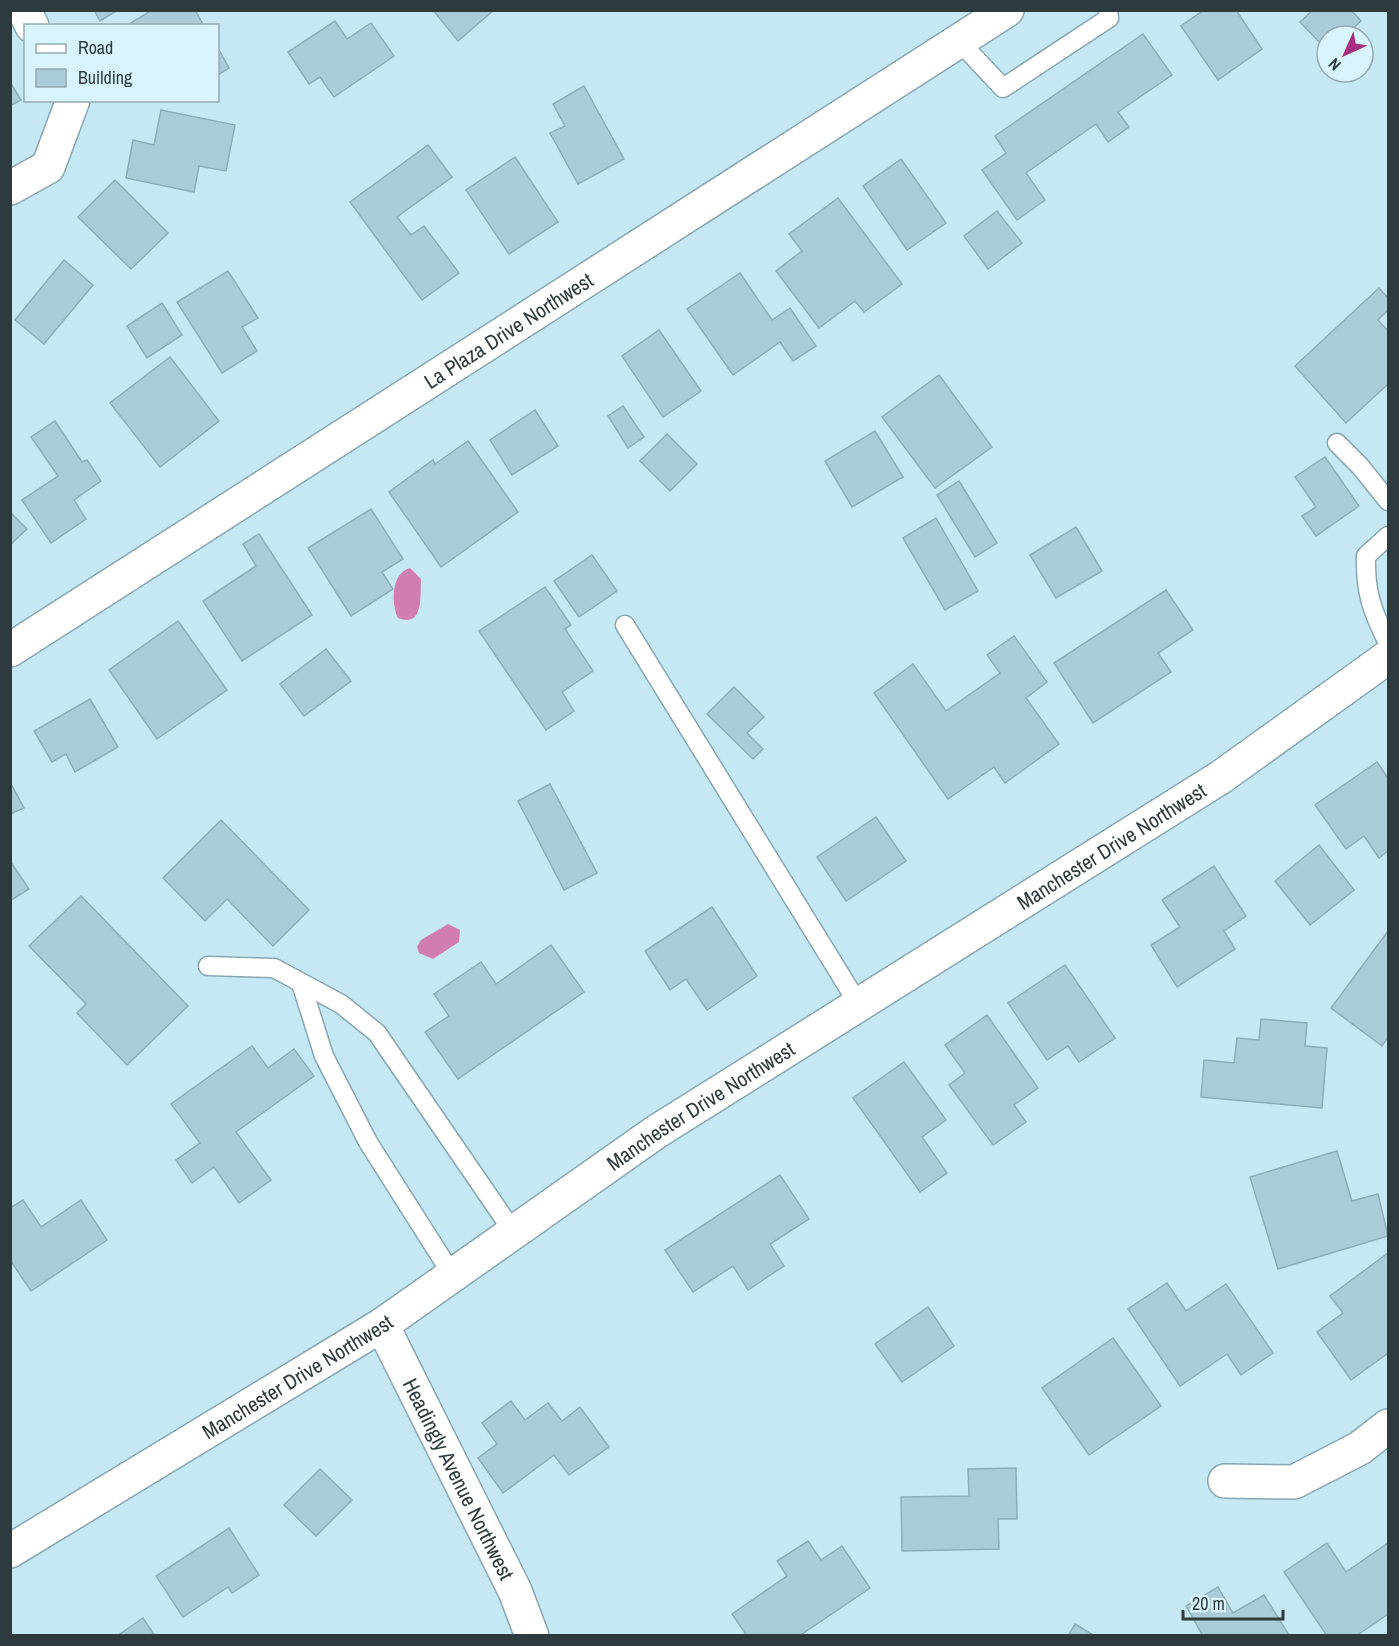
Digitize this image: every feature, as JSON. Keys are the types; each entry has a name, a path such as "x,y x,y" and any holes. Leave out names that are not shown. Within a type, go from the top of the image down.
{"street":[{"path":"24,10 31,24"},
{"name":"La Plaza Drive Northwest","path":"10,650 1007,10"},
{"path":"10,189 48,167 72,102"},
{"name":"Manchester Drive Northwest","path":"10,1551 382,1325 656,1132 1221,777 1385,665"},
{"name":"Headingly Avenue Northwest","path":"382,1325 515,1592 532,1635"},
{"path":"1225,1480 1294,1482 1360,1448 1389,1426"}],"lane":[{"path":"959,41 1003,88 1108,18 1108,10"},
{"path":"1337,443 1389,501"},
{"path":"1385,665 1377,621 1366,585 1366,556 1389,536"},
{"path":"625,624 859,1005"},
{"path":"208,966 274,968 341,1004 377,1034 514,1233"},
{"path":"301,983 324,1056 363,1132 453,1276"}],"shaded area":[{"path":"410,568 421,579 420,601 416,615 406,620 398,618 394,605 394,589 399,576"},
{"path":"448,924 460,930 459,942 433,959 419,953 417,947 421,940"}],"building":[{"path":"94,10 118,10 100,21"},
{"path":"152,10 195,10 203,24 129,24"},
{"path":"433,10 494,10 458,41"},
{"path":"1204,10 1236,10 1262,49 1218,80 1181,26"},
{"path":"1313,10 1351,10 1361,21 1358,24 1315,24 1315,38 1300,22"},
{"path":"335,21 347,39 371,23 394,56 334,97 320,77 309,84 288,52"},
{"path":"1143,34 1172,75 1118,112 1129,127 1108,142 1096,124 1026,173 1045,200 1017,220 982,170 1006,153 995,136"},
{"path":"219,50 229,68 219,74"},
{"path":"10,82 21,100 10,106"},
{"path":"584,86 624,159 578,184 550,133 565,126 553,104"},
{"path":"161,110 235,125 226,171 199,166 194,192 126,178 133,140 154,145"},
{"path":"428,145 452,177 397,217 411,235 424,226 459,273 422,300 350,202"},
{"path":"515,157 558,222 509,254 466,190"},
{"path":"901,159 946,223 907,250 863,186"},
{"path":"115,180 168,233 131,269 78,217"},
{"path":"838,198 902,284 864,312 855,301 819,328 776,271 802,251 789,234"},
{"path":"997,211 1022,243 988,269 964,236"},
{"path":"64,260 93,285 44,344 15,320"},
{"path":"228,271 258,318 242,327 257,351 222,373 177,302"},
{"path":"740,273 772,320 790,308 816,346 793,361 780,342 733,375 687,309"},
{"path":"1379,288 1388,298 1388,310 1378,320 1388,331 1388,384 1346,423 1295,366"},
{"path":"162,303 182,335 147,358 127,326"},
{"path":"659,330 701,391 663,417 622,356"},
{"path":"170,357 219,421 160,467 110,403"},
{"path":"939,375 992,447 935,488 882,417"},
{"path":"623,406 644,437 628,448 608,416"},
{"path":"535,410 558,446 512,475 490,440"},
{"path":"55,421 82,462 87,460 101,481 74,500 86,519 51,543 22,500 58,476 31,437"},
{"path":"875,431 903,477 852,507 825,461"},
{"path":"667,434 697,464 670,491 640,461"},
{"path":"468,441 518,512 441,567 389,492 433,460 435,464"},
{"path":"1325,457 1359,506 1316,536 1302,516 1316,507 1295,477"},
{"path":"959,481 997,543 975,557 937,495"},
{"path":"371,509 403,559 382,572 393,589 351,616 308,548"},
{"path":"10,512 27,529 10,545"},
{"path":"936,518 978,591 945,610 903,538"},
{"path":"1076,527 1102,571 1056,598 1030,555"},
{"path":"259,534 312,615 242,661 203,601 256,566 243,544"},
{"path":"592,555 617,591 579,617 554,581"},
{"path":"545,587 571,625 565,629 593,671 562,692 574,711 546,730 479,631"},
{"path":"1166,590 1193,630 1158,653 1171,672 1093,723 1054,663"},
{"path":"178,621 227,690 157,739 109,670"},
{"path":"1014,636 1047,682 1026,698 1059,744 1005,783 994,767 948,799 874,693 913,664 946,711 1000,673 987,655"},
{"path":"326,649 351,681 304,716 280,684"},
{"path":"734,687 764,717 747,733 763,749 753,759 707,714"},
{"path":"90,699 118,747 75,772 66,754 52,762 34,731"},
{"path":"1377,762 1388,778 1388,851 1379,858 1364,836 1346,849 1315,805"},
{"path":"10,782 24,808 10,814"},
{"path":"550,784 597,873 564,890 518,801"},
{"path":"876,817 906,861 846,901 817,857"},
{"path":"221,820 309,910 273,946 227,899 205,921 163,878"},
{"path":"1319,845 1354,890 1310,925 1275,881"},
{"path":"10,861 29,889 10,901"},
{"path":"1214,866 1246,916 1224,931 1235,949 1177,987 1151,945 1180,927 1162,900"},
{"path":"81,896 188,1006 127,1065 77,1013 86,1004 29,946"},
{"path":"712,907 757,976 707,1010 686,979 670,990 645,951"},
{"path":"1388,931 1388,1037 1382,1046 1331,1008"},
{"path":"551,945 584,992 458,1079 425,1032 449,1016 434,994 481,962 496,984"},
{"path":"1065,965 1115,1038 1079,1062 1068,1046 1047,1060 1008,1003"},
{"path":"987,1015 1038,1088 1014,1105 1026,1122 993,1145 949,1085 965,1073 945,1045"},
{"path":"1261,1019 1307,1023 1305,1046 1327,1048 1322,1108 1201,1097 1204,1060 1234,1063 1237,1038 1259,1040"},
{"path":"252,1046 268,1068 294,1049 314,1076 236,1132 271,1180 239,1203 214,1167 192,1183 176,1160 200,1143 171,1104"},
{"path":"904,1062 946,1120 922,1137 947,1173 920,1192 853,1098"},
{"path":"1337,1151 1352,1201 1378,1194 1388,1236 1278,1269 1250,1177"},
{"path":"780,1175 809,1219 770,1244 784,1266 748,1290 733,1266 693,1292 665,1250"},
{"path":"23,1200 41,1227 81,1200 107,1240 31,1291 10,1260 10,1208"},
{"path":"1388,1253 1388,1353 1351,1380 1317,1332 1343,1313 1330,1296"},
{"path":"1167,1283 1186,1311 1226,1284 1273,1353 1241,1375 1227,1354 1180,1386 1128,1309"},
{"path":"928,1307 954,1346 902,1382 875,1344"},
{"path":"1113,1338 1161,1406 1089,1455 1042,1388"},
{"path":"511,1401 525,1420 548,1403 562,1421 580,1407 609,1447 569,1475 554,1455 503,1493 478,1458 497,1444 482,1423"},
{"path":"1016,1468 1017,1519 998,1519 999,1549 902,1551 901,1497 969,1496 968,1469"},
{"path":"320,1469 352,1500 316,1536 284,1505"},
{"path":"229,1528 259,1575 232,1593 228,1587 183,1617 156,1576"},
{"path":"808,1541 821,1560 842,1546 870,1588 799,1636 747,1636 732,1614 787,1576 777,1561"},
{"path":"1327,1543 1346,1572 1388,1543 1388,1614 1356,1636 1327,1636 1284,1572"},
{"path":"1218,1587 1233,1613 1264,1595 1289,1635 1203,1636 1186,1606"},
{"path":"143,1618 155,1636 117,1636"},
{"path":"1075,1624 1095,1636 1068,1636"}]}
